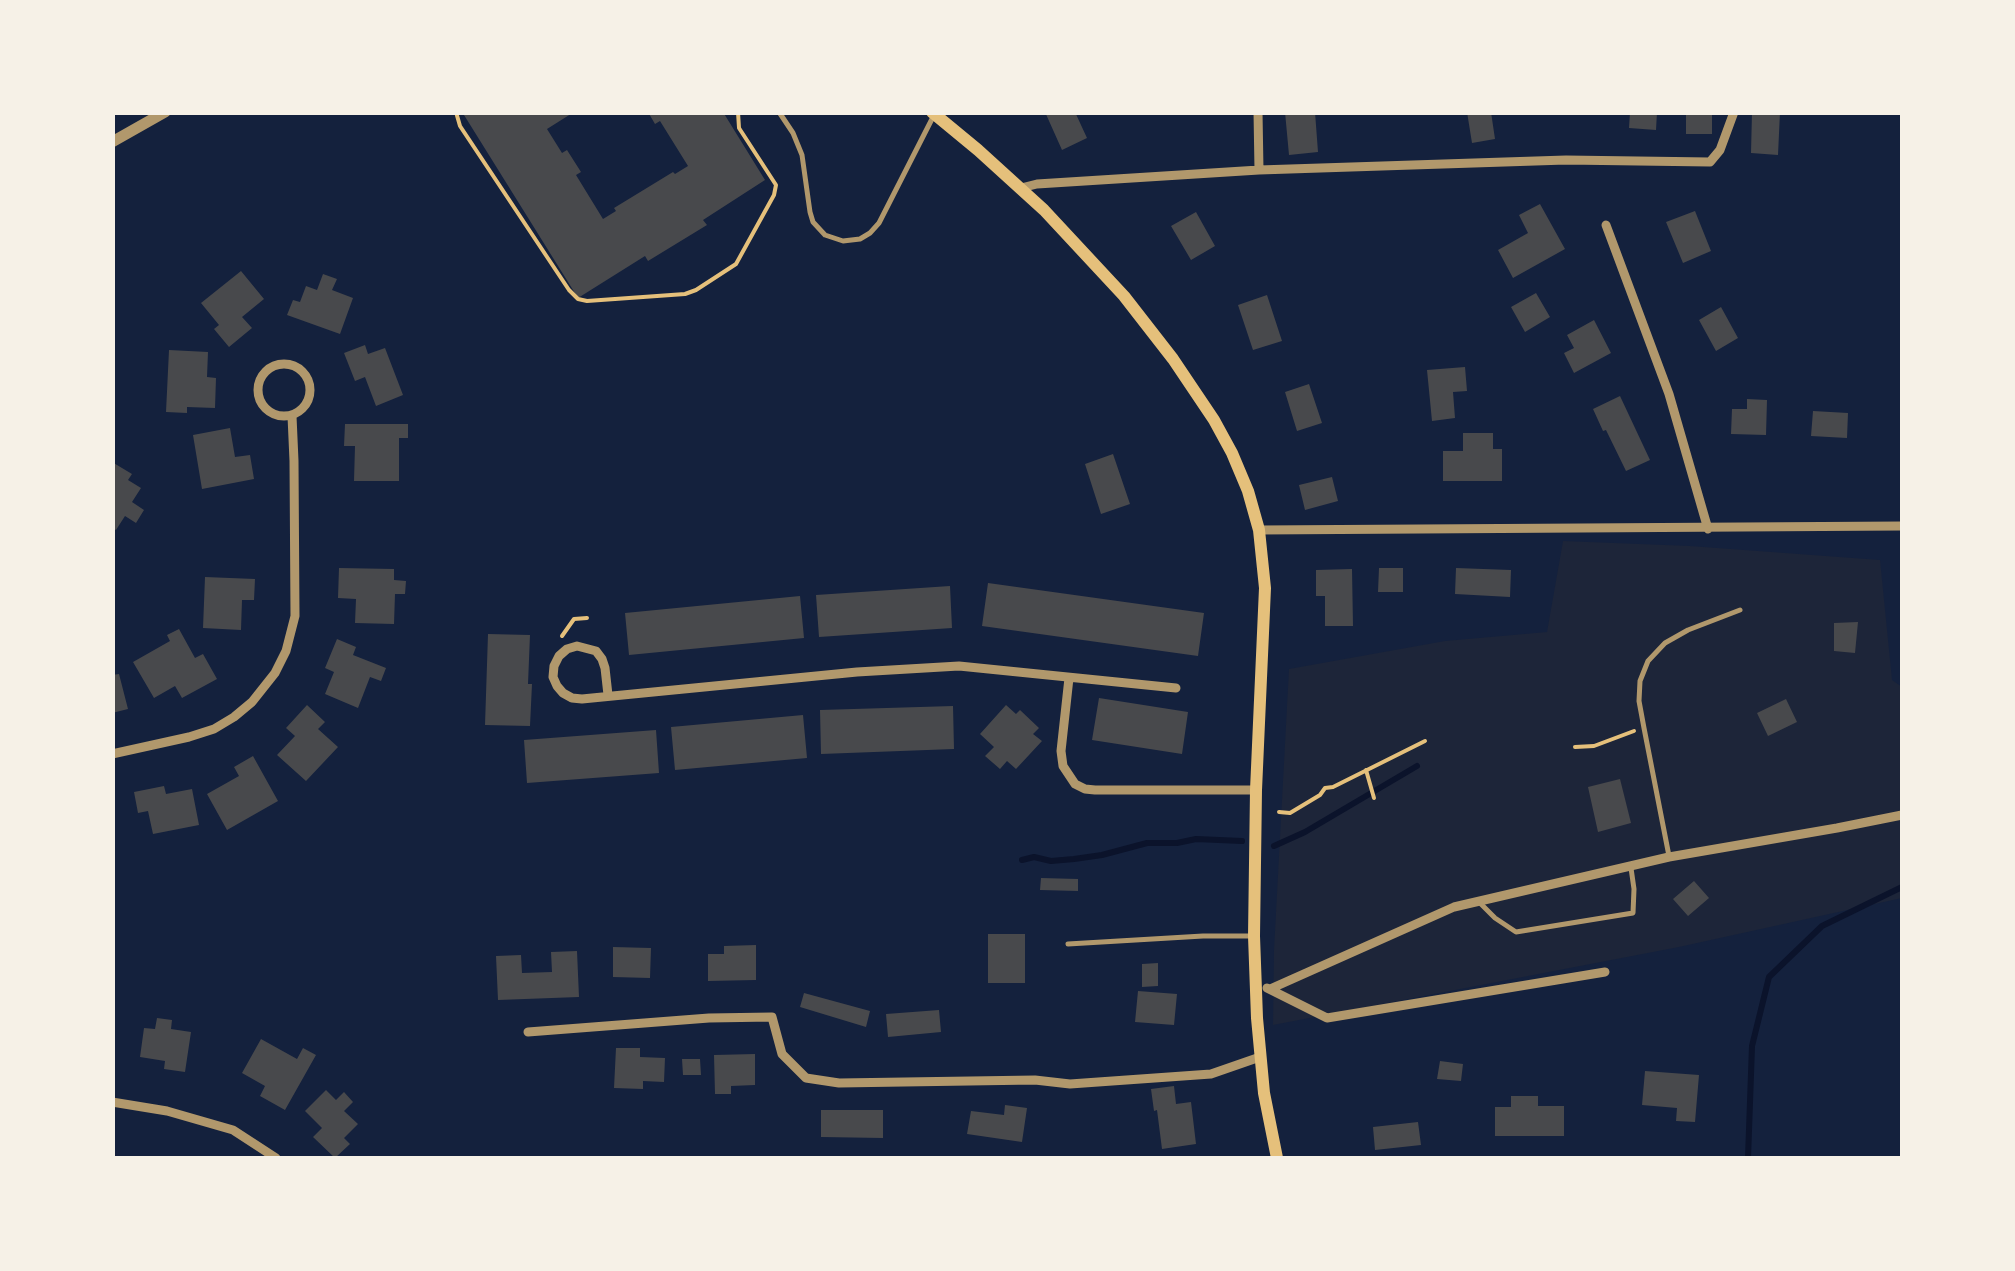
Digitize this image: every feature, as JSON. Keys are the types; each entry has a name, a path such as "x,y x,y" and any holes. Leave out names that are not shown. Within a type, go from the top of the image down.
{"main road":[{"path":"933,114 1021,188 1096,265 1173,360 1214,420 1248,490 1258,530 1265,588 1254,936 1260,1057 1277,1158"}],"street":[{"path":"112,142 165,112"},
{"path":"1258,112 1259,170"},
{"path":"1021,188 1259,170 1566,160 1710,162 1720,150 1734,112"},
{"path":"1606,225 1669,394 1708,528"},
{"path":"276,365 296,367 310,382 307,403 292,416 272,414 258,398 261,378 276,365"},
{"path":"112,754 214,729 252,702 276,674 295,616 292,416"},
{"path":"1258,530 1902,526"},
{"path":"608,695 606,668 596,651 577,646 559,656 554,666 557,686 572,698 582,699 856,672 959,666 1176,688"},
{"path":"1069,678 1061,751 1063,766 1076,784 1096,790 1256,790"},
{"path":"1270,989 1454,907 1669,857 1902,815"},
{"path":"1256,982 1327,1018 1604,972"},
{"path":"528,1032 772,1017 782,1054 806,1078 839,1083 1035,1080 1070,1084 1212,1074 1260,1057"},
{"path":"112,1102 234,1130 276,1158"}],"lane":[{"path":"779,112 802,155 813,222 825,235 843,241 870,234 878,223 933,114"},
{"path":"1669,857 1639,702 1640,681 1648,660 1666,643 1740,610"},
{"path":"1478,901 1516,932 1633,913 1631,866"},
{"path":"1068,944 1254,936"}],"path":[{"path":"456,112 460,126 568,290 587,301 685,294 736,264 776,186 740,128 738,112"},
{"path":"562,636 574,619 586,618"},
{"path":"1575,747 1594,746 1644,728"},
{"path":"1279,812 1290,813 1325,788 1367,773 1425,741"},
{"path":"1367,773 1374,798"}],"shaded area":[{"path":"1563,541 1880,560 1892,680 1902,687 1902,898 1679,947 1273,1025 1289,669 1445,641 1547,632"}],"building":[{"path":"574,112 547,129 562,153 567,150 581,172 576,175 603,219 616,211 614,208 688,166 660,121 655,124 648,112 723,112 765,180 703,220 707,225 648,261 645,256 578,298 464,115"},
{"path":"1045,112 1075,112 1087,138 1062,150"},
{"path":"1285,112 1315,112 1318,152 1289,155"},
{"path":"1467,112 1491,112 1495,139 1472,143"},
{"path":"1630,112 1657,112 1656,130 1629,128"},
{"path":"1686,112 1712,112 1712,134 1686,134"},
{"path":"1752,112 1780,112 1778,155 1751,153"},
{"path":"1540,204 1565,249 1513,278 1498,250 1528,233 1519,215"},
{"path":"1695,211 1711,251 1683,263 1666,222"},
{"path":"1196,212 1215,246 1191,260 1171,226"},
{"path":"241,271 264,299 242,317 252,328 229,347 214,329 219,325 201,303"},
{"path":"323,274 337,279 332,290 353,298 340,334 287,315 293,300 300,302 306,286 317,290"},
{"path":"1536,293 1550,317 1525,332 1511,307"},
{"path":"1267,295 1282,341 1253,350 1238,305"},
{"path":"1721,307 1738,338 1716,351 1699,320"},
{"path":"1594,320 1611,353 1574,373 1564,353 1574,348 1567,335"},
{"path":"365,345 368,354 385,348 403,395 376,406 365,377 355,381 344,353"},
{"path":"169,350 208,352 207,377 216,378 215,408 187,407 187,413 166,412"},
{"path":"1465,367 1467,391 1453,392 1455,418 1432,421 1427,370"},
{"path":"1309,384 1322,423 1297,431 1285,392"},
{"path":"1620,396 1650,460 1626,471 1593,409"},
{"path":"1747,399 1767,400 1766,435 1731,434 1732,409 1747,409"},
{"path":"1813,411 1848,413 1847,438 1811,436"},
{"path":"345,424 408,424 408,438 399,438 399,481 354,481 355,446 344,446"},
{"path":"230,428 235,457 250,455 254,479 202,489 193,435"},
{"path":"1463,433 1493,433 1493,449 1502,449 1502,481 1443,481 1443,451 1463,451"},
{"path":"1113,454 1130,504 1101,514 1085,464"},
{"path":"112,462 132,474 128,480 141,488 132,502 144,510 136,523 125,516 116,530 112,528"},
{"path":"1332,477 1338,501 1305,510 1299,485"},
{"path":"339,568 394,569 394,580 406,581 405,594 395,594 394,624 355,623 356,599 338,598"},
{"path":"1379,568 1403,568 1403,592 1378,592"},
{"path":"1456,568 1511,570 1510,597 1455,594"},
{"path":"1352,569 1353,626 1325,626 1325,596 1316,596 1316,570"},
{"path":"205,577 255,579 254,600 242,600 241,630 203,628"},
{"path":"988,583 1204,613 1198,656 982,626"},
{"path":"950,586 952,628 819,637 816,595"},
{"path":"800,596 804,638 629,655 625,613"},
{"path":"1858,622 1855,653 1834,651 1834,623"},
{"path":"179,629 195,658 203,654 217,679 182,698 175,686 154,698 133,662 170,641 167,635"},
{"path":"488,634 530,635 530,726 485,725"},
{"path":"337,639 356,647 353,655 386,668 381,681 370,677 358,708 325,694 334,672 325,668"},
{"path":"119,674 128,709 112,713 112,675"},
{"path":"1099,698 1188,712 1182,754 1092,740"},
{"path":"1786,699 1797,722 1768,736 1757,713"},
{"path":"307,705 325,722 318,729 338,747 306,781 277,755 295,736 286,728"},
{"path":"1006,705 1016,714 1020,710 1039,728 1033,734 1042,741 1016,769 1007,761 1000,769 985,756 994,747 980,734"},
{"path":"953,706 954,749 821,754 820,710"},
{"path":"803,715 807,758 675,770 671,727"},
{"path":"656,730 659,773 527,783 524,740"},
{"path":"253,756 278,801 227,830 207,794 239,776 234,767"},
{"path":"1620,779 1631,823 1598,832 1588,787"},
{"path":"164,786 166,794 192,789 199,825 153,834 148,811 138,813 134,792"},
{"path":"1041,878 1078,879 1078,891 1040,890"},
{"path":"1694,881 1709,898 1688,916 1673,899"},
{"path":"988,934 1025,934 1025,983 988,983"},
{"path":"756,945 756,980 708,981 708,954 724,954 724,946"},
{"path":"613,947 651,948 650,978 613,977"},
{"path":"577,951 579,997 498,1000 496,956 521,955 522,973 552,972 551,952"},
{"path":"1158,963 1158,986 1142,987 1142,964"},
{"path":"1138,991 1177,994 1174,1025 1135,1022"},
{"path":"804,993 870,1011 866,1027 800,1007"},
{"path":"939,1010 941,1032 888,1037 886,1014"},
{"path":"157,1018 172,1020 171,1029 191,1032 185,1072 164,1069 165,1061 140,1057 144,1028 155,1029"},
{"path":"261,1039 297,1059 303,1048 316,1055 285,1110 260,1096 265,1086 242,1073"},
{"path":"616,1048 640,1048 640,1057 665,1058 664,1082 643,1081 643,1089 614,1088"},
{"path":"755,1054 755,1085 731,1086 731,1094 715,1094 714,1055"},
{"path":"682,1059 700,1059 701,1075 683,1075"},
{"path":"1440,1061 1463,1064 1461,1081 1437,1079"},
{"path":"1645,1071 1699,1075 1695,1122 1676,1121 1677,1108 1642,1105"},
{"path":"1174,1086 1176,1104 1191,1102 1196,1144 1162,1149 1151,1089"},
{"path":"326,1090 336,1100 344,1092 353,1102 344,1111 358,1124 344,1138 350,1144 335,1158 313,1137 322,1128 305,1111"},
{"path":"1511,1096 1538,1096 1538,1106 1564,1106 1564,1136 1495,1136 1495,1107 1511,1107"},
{"path":"1005,1105 1027,1108 1022,1142 967,1134 971,1111 1004,1115"},
{"path":"821,1110 883,1110 883,1138 821,1137"},
{"path":"1418,1122 1421,1145 1375,1150 1373,1127"}],"waterway":[{"path":"1274,846 1417,766"},
{"path":"1022,860 1074,859 1147,843 1242,841"},
{"path":"1748,1158 1752,1046 1769,977 1822,926 1902,887"}]}
